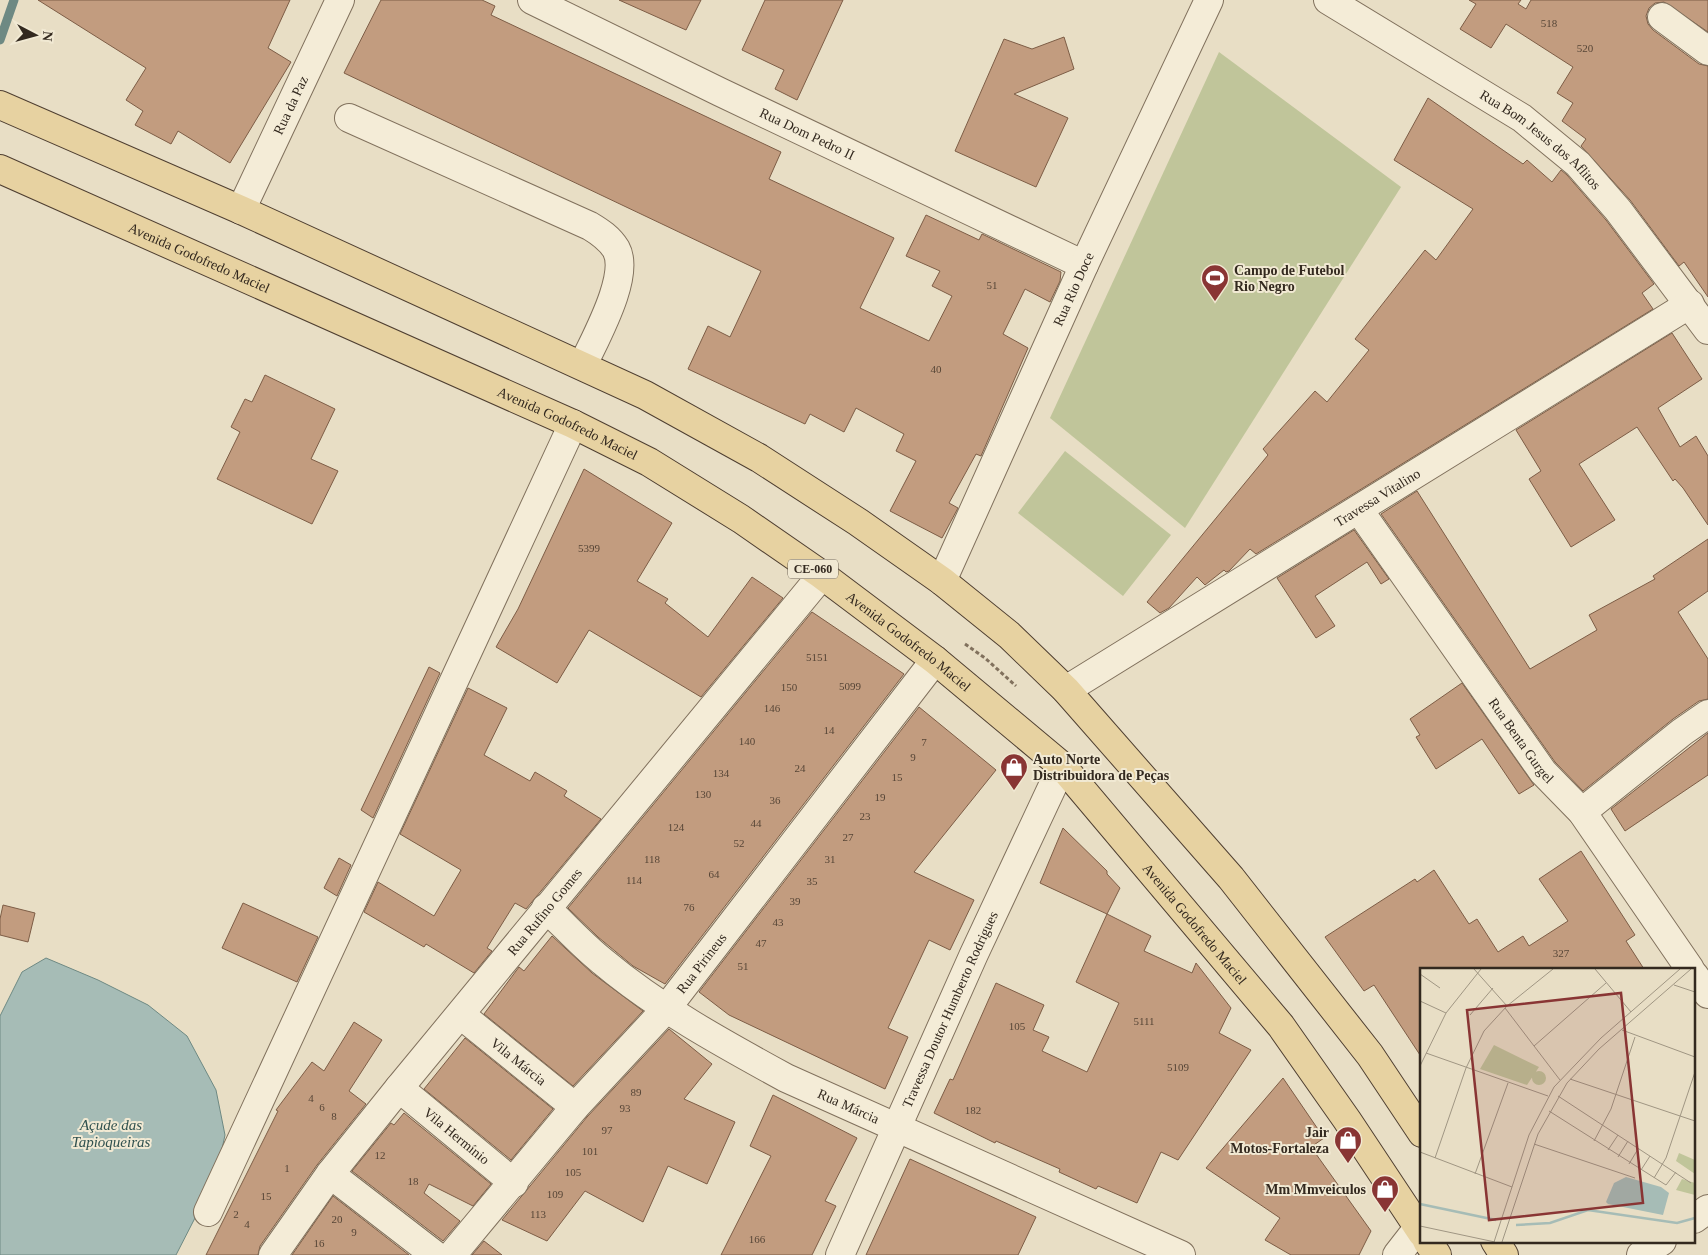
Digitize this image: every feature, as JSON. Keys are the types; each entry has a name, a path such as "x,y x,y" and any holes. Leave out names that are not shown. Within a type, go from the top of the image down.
{"main road":[{"path":"0,105 241,210 645,395 759,458 858,522 942,581 1009,635 1066,690 1231,878 1370,1055 1420,1130"},
{"name":"Avenida Godofredo Maciel","path":"0,169 573,424 649,462 741,519 822,575 935,660 1062,766 1281,1026 1348,1120 1420,1231"},
{"name":"Avenida Godofredo Maciel","path":"1428,1242 1437,1255"},
{"path":"1495,1242 1504,1255"}],"street":[{"name":"Rua da Paz","path":"241,210 340,0"},
{"name":"Rua Dom Pedro II","path":"532,0 720,92 1084,265"},
{"name":"Rua Rio Doce","path":"942,581 1084,265 1210,0"},
{"name":"Rua Bom Jesus dos Aflitos","path":"1328,0 1522,118 1578,164 1618,210 1702,319"},
{"path":"1662,17 1708,51"},
{"path":"349,118 590,226 606,236 617,251 619,271 615,291 583,366"},
{"name":"Travessa Vitalino","path":"1066,690 1359,510 1702,319"},
{"path":"208,1212 573,424"},
{"name":"Rua Benta Gurgel","path":"1359,510 1543,772 1582,812 1689,968"},
{"name":"Rua Rufino Gomes","path":"273,1255 330,1174 399,1088 822,575"},
{"name":"Rua Pirineus","path":"452,1255 514,1183 575,1107 666,1010 935,660"},
{"path":"1582,812 1682,732 1708,714"},
{"name":"Travessa Doutor Humberto Rodrigues","path":"840,1255 974,954 1062,766"},
{"name":"Rua Márcia","path":"546,908 601,961 666,1010 725,1045 786,1078 1181,1255"},
{"path":"1696,978 1708,994"},
{"name":"Vila Márcia","path":"461,1015 575,1107"},
{"name":"Vila Hermínio","path":"399,1088 514,1183"},
{"path":"330,1174 435,1255"},
{"path":"1696,1218 1708,1209"},
{"path":"1397,1255 1420,1236"},
{"path":"1642,1255 1661,1242"}],"green space":[{"name":"Campo de Futebol Rio Negro","path":"1219,52 1401,187 1185,528 1050,418"},
{"path":"1065,451 1171,535 1123,596 1018,513"}],"water":[{"name":"Açude das Tapioqueiras","path":"46,958 98,980 148,1005 187,1036 216,1090 225,1135 216,1177 176,1255 0,1255 0,1016 22,972"}],"building":[{"path":"38,0 290,0 268,48 291,62 230,163 178,131 171,144 135,125 143,111 126,100 146,68"},
{"path":"381,0 482,0 495,6 491,15 781,152 769,179 894,238 860,308 929,341 952,296 932,286 940,271 906,256 926,215 979,240 982,234 1061,272 1060,281 1050,302 1025,289 1003,334 1028,348 981,456 976,454 949,503 958,508 942,538 890,511 916,461 896,451 904,434 856,408 844,432 810,414 805,424 688,369 708,326 730,337 761,271 344,73"},
{"path":"619,0 701,0 686,30"},
{"path":"765,0 843,0 797,100 775,89 784,70 742,50"},
{"path":"1469,0 1521,0 1518,4 1526,9 1531,0 1708,0 1708,32 1664,2 1655,3 1649,8 1646,16 1648,24 1653,30 1699,64 1708,66 1708,297 1684,262 1679,266 1630,200 1581,146 1586,139 1562,121 1573,103 1557,93 1573,67 1506,24 1491,48 1460,29 1476,4"},
{"path":"1064,37 1074,69 1014,94 1068,118 1036,187 955,151 1004,39 1032,49"},
{"path":"1428,98 1523,164 1527,160 1552,182 1561,170 1567,175 1606,220 1654,284 1642,293 1653,309 1256,554 1250,549 1229,571 1226,572 1224,570 1205,585 1197,577 1169,608 1160,613 1147,602 1268,455 1263,449 1315,391 1327,402 1369,350 1355,339 1425,250 1436,260 1473,209 1394,160"},
{"path":"1672,333 1702,379 1658,408 1680,447 1696,436 1708,456 1708,525 1683,488 1675,479 1673,481 1637,427 1579,464 1615,520 1571,547 1529,479 1541,471 1516,430"},
{"path":"265,375 335,409 311,459 338,471 312,524 217,479 240,432 231,427 245,399 252,402"},
{"path":"584,469 672,523 637,581 668,599 665,603 708,637 752,577 783,598 701,697 589,630 557,683 496,647 518,609"},
{"path":"1417,491 1530,669 1597,630 1589,615 1655,579 1653,576 1708,539 1708,591 1678,612 1708,659 1708,699 1699,701 1673,719 1583,791 1555,762 1381,514"},
{"path":"1354,530 1389,579 1381,584 1367,562 1315,596 1335,626 1316,638 1277,578"},
{"path":"812,612 904,674 665,984 633,966 598,937 568,908"},
{"path":"429,667 440,673 373,818 361,810"},
{"path":"1462,683 1534,785 1519,794 1482,739 1436,769 1416,737 1420,735 1410,719"},
{"path":"468,688 507,708 484,755 530,781 535,772 567,791 564,796 601,819 526,909 515,903 487,948 492,951 474,973 426,944 424,947 364,912 378,882 434,916 461,870 400,834"},
{"path":"919,707 996,770 914,872 974,900 950,950 929,940 888,1028 908,1037 885,1089 729,1015 699,992"},
{"path":"1708,733 1708,775 1625,831 1611,809"},
{"path":"1063,828 1107,871 1107,874 1120,888 1107,914 1040,883"},
{"path":"1581,851 1635,935 1626,941 1643,968 1420,968 1420,1055 1374,985 1364,991 1325,937 1415,879 1417,882 1434,870 1469,924 1477,919 1498,952 1523,936 1529,946 1568,921 1539,879"},
{"path":"339,858 351,865 337,896 324,888"},
{"path":"243,903 318,937 297,982 222,948"},
{"path":"3,905 35,913 28,942 0,935 0,919"},
{"path":"1107,914 1151,936 1144,951 1192,973 1196,963 1231,1008 1219,1033 1251,1050 1178,1160 1161,1152 1137,1203 1098,1186 1096,1189 1059,1172 1060,1169 996,1141 995,1143 934,1113 950,1079 953,1080 996,983 1044,1005 1033,1030 1049,1037 1042,1051 1087,1072 1119,1003 1076,982"},
{"path":"552,936 592,973 643,1011 573,1086 484,1014 519,967 524,971"},
{"path":"354,1022 382,1040 349,1091 366,1104 317,1165 260,1246 258,1255 206,1255 278,1111 276,1110 312,1062 324,1071"},
{"path":"669,1029 712,1064 684,1099 735,1122 707,1184 668,1166 643,1222 585,1191 547,1241 502,1220 587,1117"},
{"path":"465,1038 553,1109 511,1160 424,1089"},
{"path":"1283,1078 1324,1138 1311,1147 1371,1231 1359,1255 1291,1255 1265,1240 1280,1218 1206,1168"},
{"path":"773,1095 857,1138 825,1201 836,1206 812,1255 721,1255 771,1156 750,1146"},
{"path":"404,1113 491,1184 473,1206 429,1184 424,1193 460,1221 443,1241 352,1171 391,1123 394,1125"},
{"path":"910,1159 1036,1217 1018,1255 866,1255"},
{"path":"333,1196 409,1255 292,1255"},
{"path":"484,1241 502,1255 472,1255"}],"waterway":[{"path":"0,40 14,0"}],"place":[{"name":"Campo de Futebol Rio Negro","path":"1215,302"},
{"name":"Auto Norte Distribuidora de Peças","path":"1014,791"},
{"name":"Jair Motos-Fortaleza","path":"1348,1164"},
{"name":"Mm Mmveiculos","path":"1385,1213"}]}
